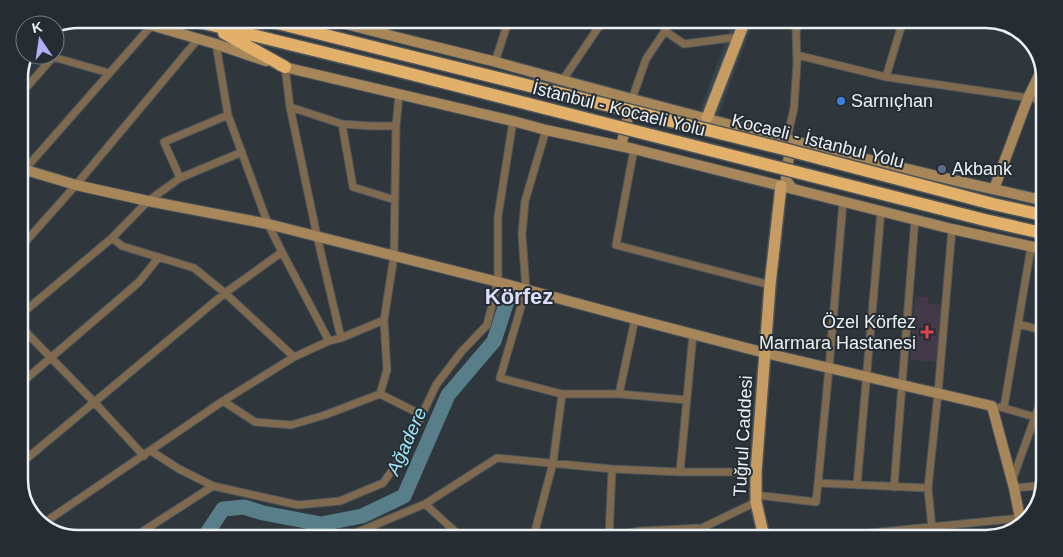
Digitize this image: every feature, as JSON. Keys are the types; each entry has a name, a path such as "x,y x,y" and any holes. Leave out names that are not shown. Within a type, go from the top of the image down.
{"highway":[{"path":"216,28 285,68"},
{"name":"İstanbul - Kocaeli Yolu","path":"223,28 1035,231"},
{"name":"Kocaeli - İstanbul Yolu","path":"297,28 1035,214"}],"main road":[{"path":"159,28 216,44 285,68 634,149 952,229 1035,248"},
{"path":"364,28 632,100 1035,198"},
{"path":"707,118 742,28"},
{"path":"994,189 1035,83"},
{"path":"621,146 632,100"},
{"path":"780,186 787,139"},
{"path":"793,189 786,178 790,148 792,145 800,142"},
{"path":"28,173 148,201 268,224 498,282 765,353 992,406 1013,484 1019,516"},
{"name":"Tuğrul Caddesi","path":"763,530 756,498 756,472 770,285 780,186"}],"street":[{"path":"28,163 150,28"},
{"path":"384,34 386,28"},
{"path":"495,62 506,28"},
{"path":"562,81 598,28"},
{"path":"632,100 646,59 665,31 665,28"},
{"path":"787,139 794,108 797,28"},
{"path":"886,77 901,28"},
{"path":"665,31 684,44 738,37"},
{"path":"28,239 76,185 198,39"},
{"path":"216,44 228,116 268,224 329,341"},
{"path":"797,55 886,77 1035,99"},
{"path":"28,85 52,57 109,73"},
{"path":"285,68 290,107 341,338"},
{"path":"380,394 387,370 384,320 394,256 396,126 399,95"},
{"path":"290,107 342,124 396,126"},
{"path":"180,178 164,142 228,116"},
{"path":"151,451 179,469 213,486 298,505 340,501 383,483 403,455 436,385 462,351 487,325 498,282 498,216 514,121"},
{"path":"342,124 353,187 395,200"},
{"path":"546,130 525,200 522,234 526,290 500,378 562,394 619,394 687,400"},
{"path":"634,149 616,245 770,285"},
{"path":"28,308 112,238 148,201 180,178 242,152"},
{"path":"661,530 702,528 756,498 816,502 830,368 843,202"},
{"path":"857,485 881,211"},
{"path":"894,487 915,219"},
{"path":"932,530 928,488 952,229"},
{"path":"112,238 122,246 194,268 225,293 294,357"},
{"path":"1004,407 1018,324 1035,250"},
{"path":"28,457 225,293 282,252"},
{"path":"28,378 139,282 159,257"},
{"path":"619,394 635,319"},
{"path":"49,520 223,401 294,357 384,320"},
{"path":"1018,324 1036,329"},
{"path":"28,334 144,456"},
{"path":"680,472 693,334"},
{"path":"223,401 255,422 291,425 326,415 380,394 422,415"},
{"path":"535,530 553,463 562,394"},
{"path":"992,406 1004,407 1036,417"},
{"path":"1035,486 1013,484 1036,420"},
{"path":"363,530 425,504 497,458 612,469 680,472 756,472"},
{"path":"609,530 612,469"},
{"path":"818,484 928,488"},
{"path":"145,530 213,486"},
{"path":"425,504 454,530"},
{"path":"901,530 1012,522"}],"shaded area":[{"path":"730,28 751,28 717,120 698,115"},
{"name":"Özel Körfez Marmara Hastanesi","path":"915,297 927,297 929,304 944,305 939,362 910,360"}],"waterway":[{"name":"Ağadere","path":"209,530 223,509 244,507 263,513 321,524 362,516 404,496 448,395 494,341 509,295"}],"place":[{"name":"Sarnıçhan","path":"841,101"},
{"name":"Akbank","path":"942,169"},
{"name":"Özel Körfez Marmara Hastanesi","path":"927,332"}],"district":[{"name":"Körfez","path":"519,296"}]}
